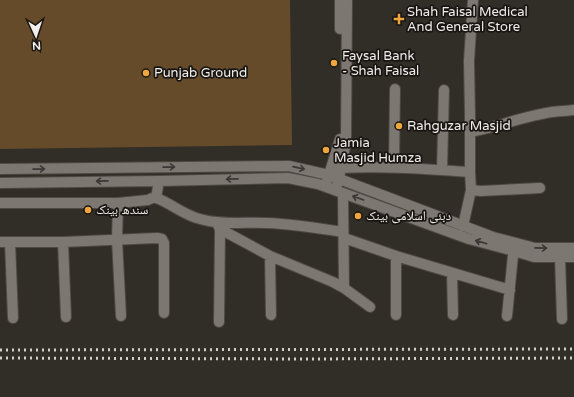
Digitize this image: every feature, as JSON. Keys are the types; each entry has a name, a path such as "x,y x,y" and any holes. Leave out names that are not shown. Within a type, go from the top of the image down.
{"street":[{"path":"340,0 340,140 334,190 344,235 344,288"},
{"path":"336,174 346,142 347,0"},
{"path":"463,226 471,190 470,61 473,0"},
{"path":"394,167 395,89"},
{"path":"442,170 444,90"},
{"path":"470,132 540,114 574,110"},
{"path":"0,170 289,166 336,174 493,237 534,257 574,257"},
{"path":"336,174 364,167 394,167 470,172"},
{"path":"0,183 288,178 318,184 469,239 514,247 574,248"},
{"path":"156,198 159,181"},
{"path":"471,190 481,191 540,188"},
{"path":"0,203 118,203 156,198 181,212 218,226 270,256 334,282 370,307"},
{"path":"118,203 117,240 121,316"},
{"path":"218,226 238,222 286,224 344,235 396,256 510,290"},
{"path":"218,226 219,322"},
{"path":"12,318 5,242 162,239 164,243 164,313"},
{"path":"63,242 66,317"},
{"path":"507,316 514,247"},
{"path":"270,256 270,315"},
{"path":"396,256 396,314"},
{"path":"560,257 562,319"},
{"path":"452,273 453,315"}],"shaded area":[{"name":"Punjab Ground","path":"0,0 290,0 292,145 0,149"}],"railway":[{"path":"0,350 574,349"},
{"path":"0,358 574,358"}],"place":[{"name":"Shah Faisal Medical And General Store","path":"399,19"},
{"name":"Faysal Bank - Shah Faisal","path":"334,63"},
{"name":"Punjab Ground","path":"146,73"},
{"name":"Rahguzar Masjid","path":"399,126"},
{"name":"Jamia Masjid Humza","path":"326,150"},
{"name":"سندھ بینک","path":"88,210"},
{"name":"دبئی اسلامی بینک","path":"358,216"}]}
